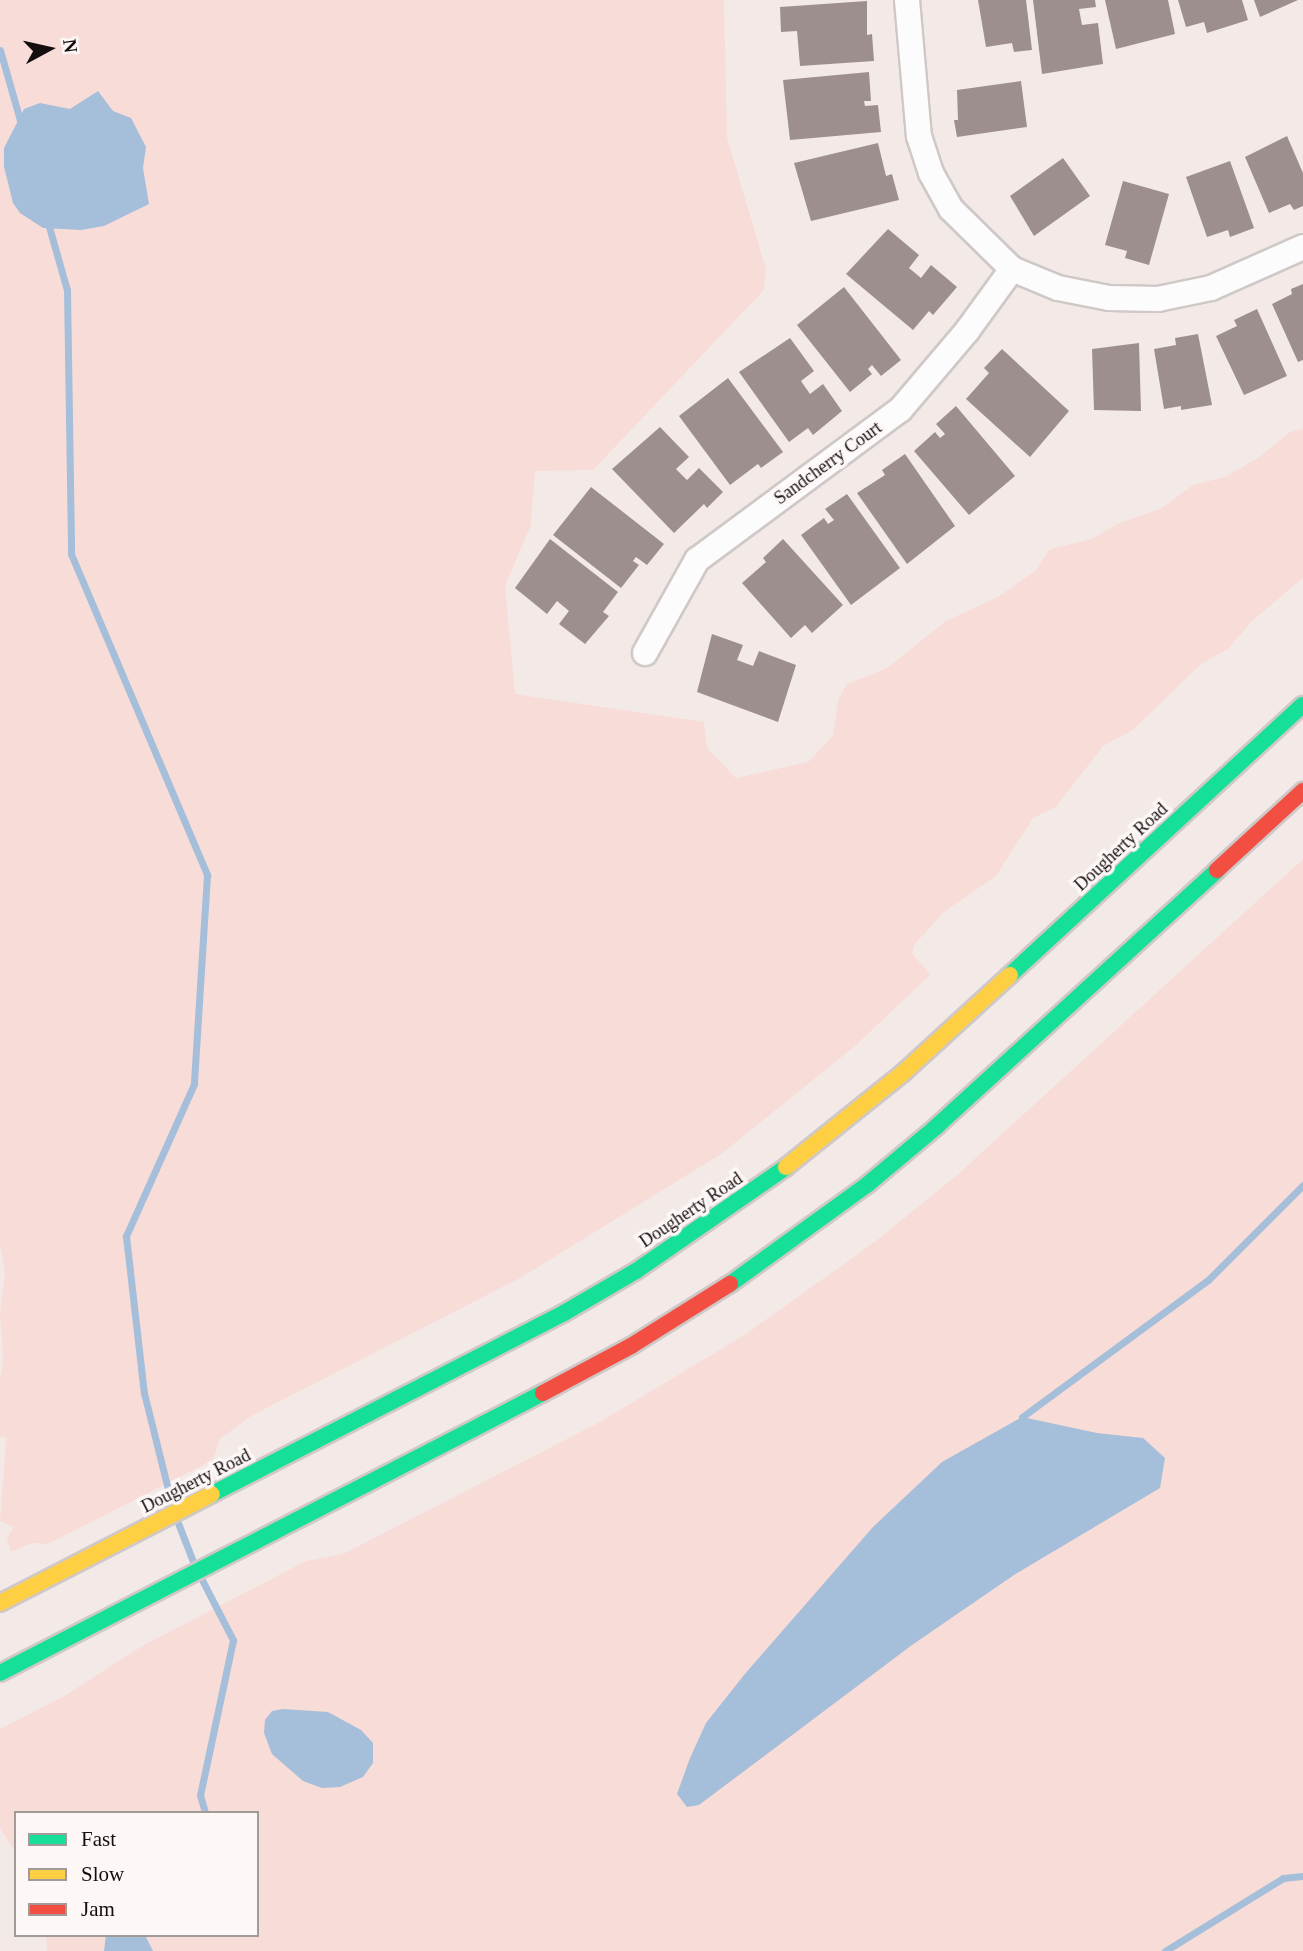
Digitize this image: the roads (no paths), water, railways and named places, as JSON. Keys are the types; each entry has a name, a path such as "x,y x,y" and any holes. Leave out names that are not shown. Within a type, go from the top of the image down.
{"main road":[{"name":"Dougherty Road","path":"0,1603 564,1312 636,1271 774,1177 903,1073 1303,705"},
{"path":"0,1673 631,1346 714,1295 868,1184 937,1126 1303,791"}],"street":[{"path":"907,0 919,136 931,173 951,209 1012,269 1058,288 1109,298 1158,299 1211,288 1303,247"},
{"name":"Sandcherry Court","path":"645,653 696,561 900,410 967,331 1012,269"}],"water":[{"path":"98,91 113,111 131,118 146,147 143,168 149,204 104,226 81,230 43,228 20,213 13,203 4,167 4,148 24,109 40,103 70,109"},
{"path":"1022,1417 1097,1433 1143,1438 1165,1458 1160,1488 1014,1575 912,1645 699,1805 687,1807 677,1794 690,1758 706,1723 744,1675 873,1527 942,1462"},
{"path":"283,1709 328,1712 361,1730 373,1743 373,1763 363,1777 340,1787 322,1788 303,1781 272,1754 264,1733 265,1720 272,1711"},
{"path":"106,1937 146,1937 153,1951 104,1951"}],"waterway":[{"path":"0,50 22,127"},
{"path":"48,223 67,290 71,554 207,875 194,1084 126,1236 144,1393 172,1505"},
{"path":"1022,1417 1209,1279 1303,1185"},
{"path":"178,1523 194,1564"},
{"path":"201,1578 233,1640 200,1795 204,1811"},
{"path":"1165,1951 1283,1878 1303,1876"}]}
